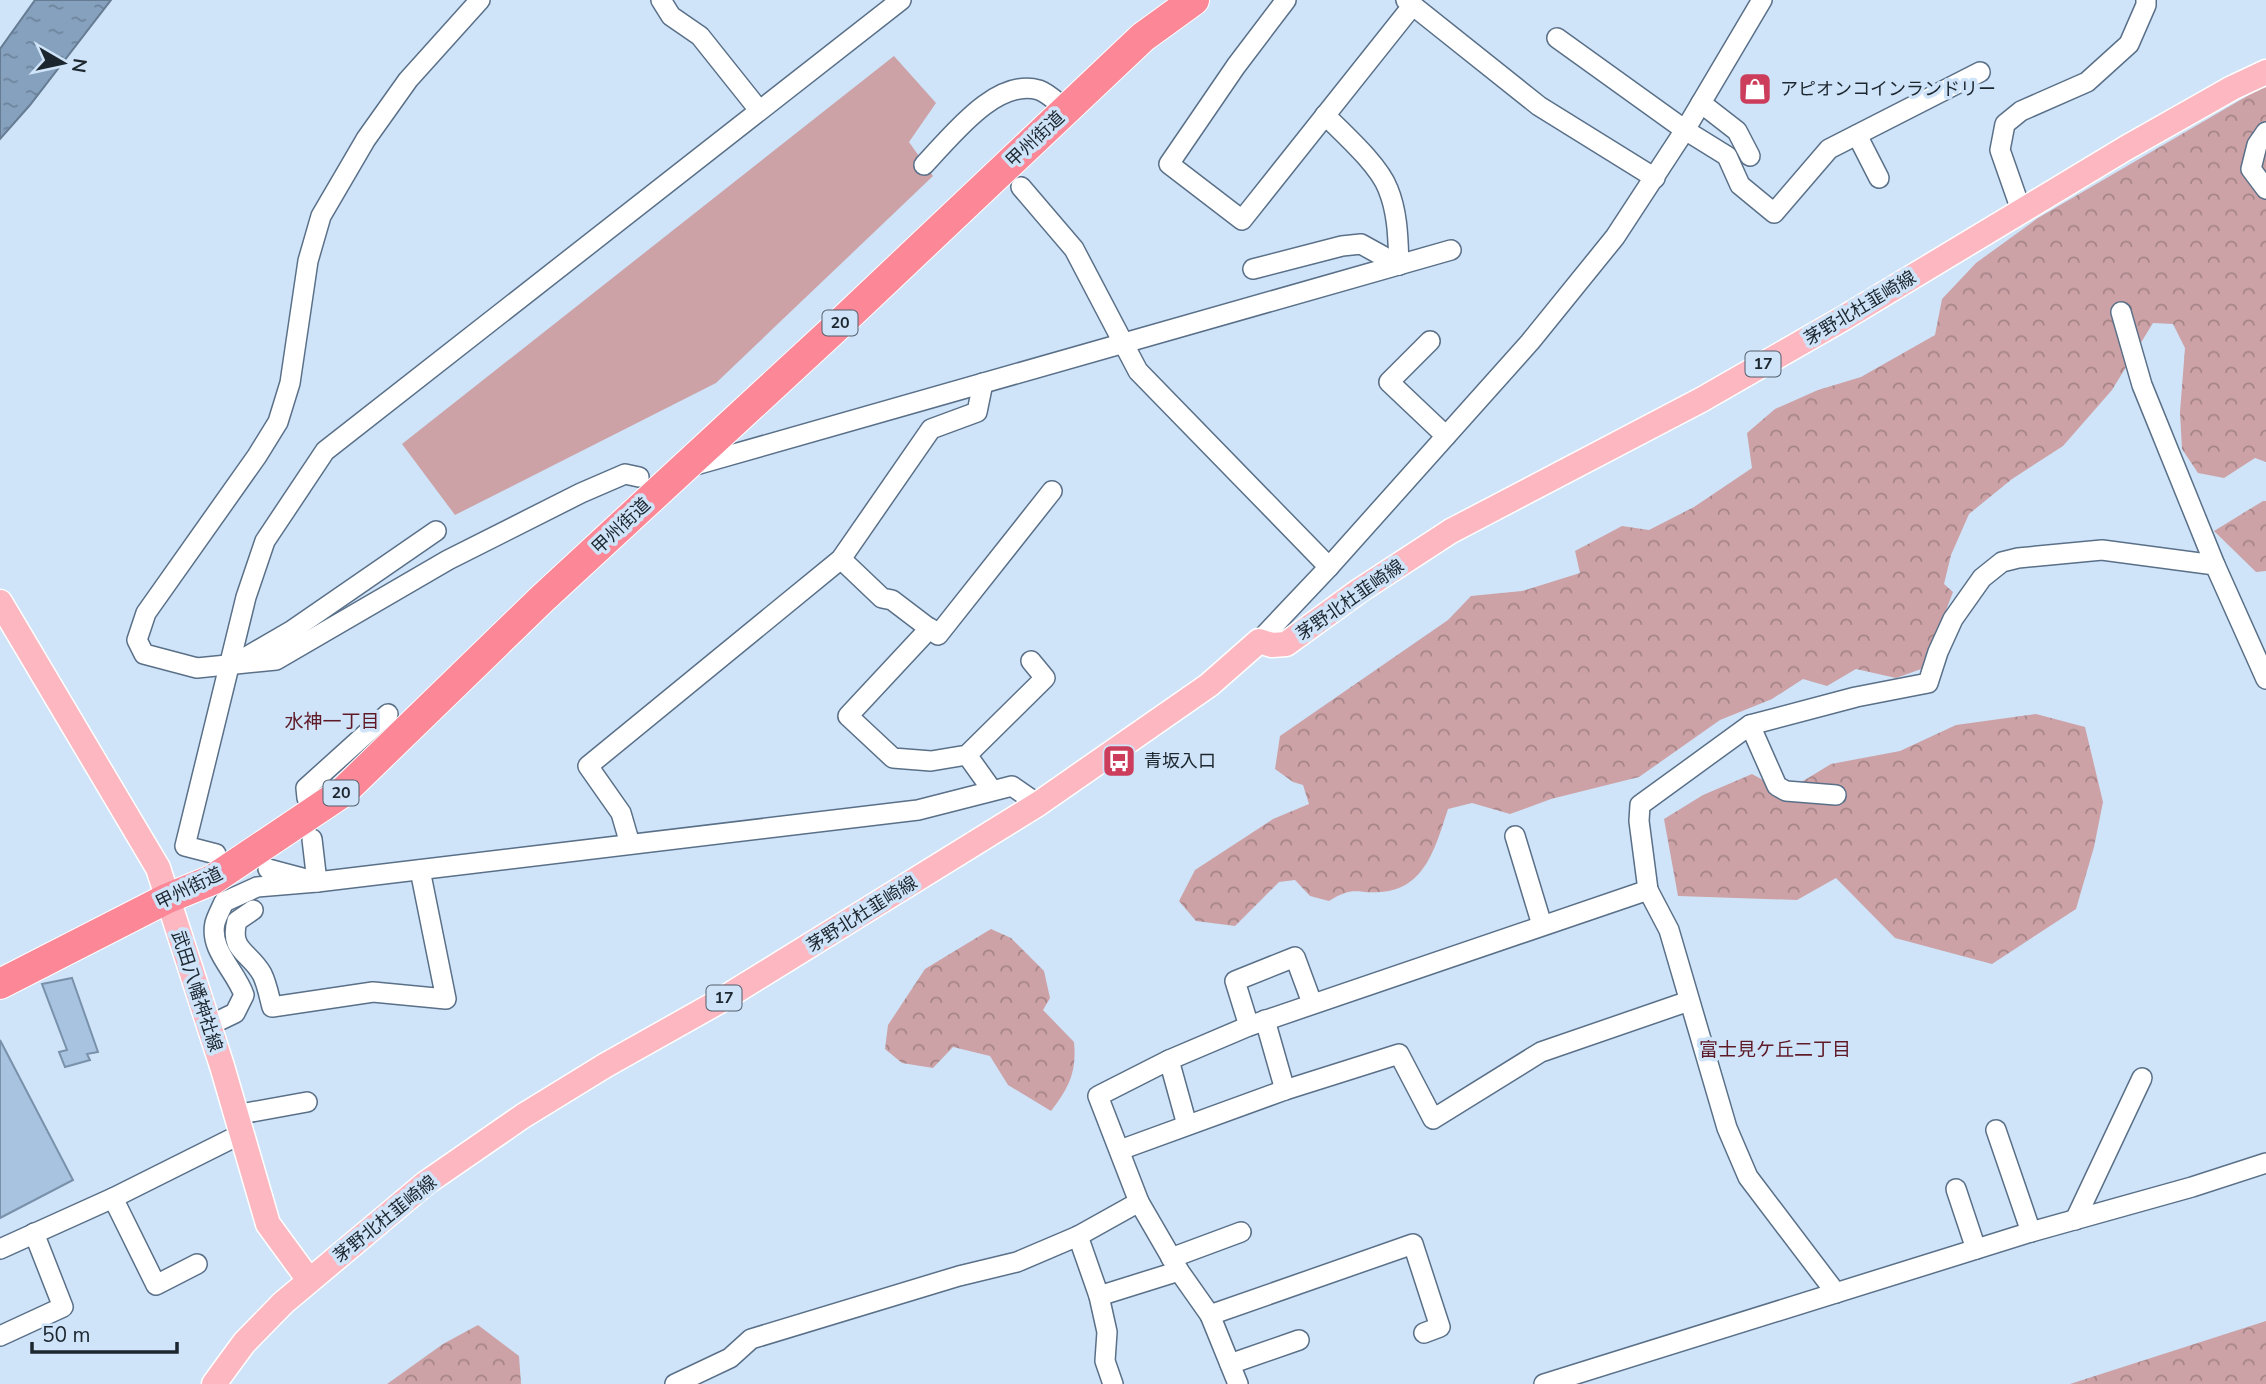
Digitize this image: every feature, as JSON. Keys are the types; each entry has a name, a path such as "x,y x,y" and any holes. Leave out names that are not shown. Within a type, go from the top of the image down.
{"highway":[{"name":"甲州街道","path":"0,984 166,898 212,880 343,792 543,598 1143,37 1194,0"}],"main road":[{"name":"茅野北杜韮崎線","path":"214,1384 244,1343 283,1303 426,1183 523,1116 606,1065 718,1002 1038,804 1209,685 1259,641 1272,645 1286,644 1359,590 1451,531 1701,400 2220,94 2266,72"},
{"name":"武田八幡神社線","path":"0,601 158,868 268,1224 309,1280"}],"street":[{"path":"480,0 408,80 366,139 321,216 308,261 290,383 278,422 250,467 146,613 137,640 144,654 166,662 197,668 276,660 472,547 625,474 639,477"},
{"path":"661,0 671,16 700,36 759,110"},
{"path":"216,855 185,846 246,597 265,541 325,451 901,0"},
{"path":"1286,0 1236,66 1170,164 1242,220 1409,3 1539,106 1655,178"},
{"path":"1259,641 1530,342 1615,237 1685,130 1762,0"},
{"path":"2021,210 2000,150 2005,124 2021,111 2087,82 2129,44 2146,0"},
{"path":"1558,38 1685,130 1727,156 1740,185 1774,213 1829,149 1980,72"},
{"path":"925,164 984,104 1014,89 1040,90 1066,109"},
{"path":"1701,103 1737,131 1750,156"},
{"path":"1325,115 1362,151 1388,188 1397,226 1399,265"},
{"path":"2266,132 2257,145 2250,169 2266,189"},
{"path":"1857,135 1880,178"},
{"path":"1021,187 1074,249 1138,371 1329,566"},
{"path":"1253,270 1342,246 1360,244 1399,265"},
{"path":"684,468 1451,250"},
{"path":"2121,312 2142,385 2215,565 2266,679"},
{"path":"1430,341 1389,382 1446,436"},
{"path":"630,844 621,813 588,766 841,559 931,429 977,412 983,383"},
{"path":"841,559 882,598 892,600 938,635 1052,491"},
{"path":"231,666 290,631 436,531"},
{"path":"1836,1293 1748,1177 1727,1128 1669,930 1648,890 1639,821 1640,806 1750,725 1856,697 1928,683 1953,619 1982,578 2002,562 2102,550 2215,565"},
{"path":"930,628 848,716 893,758 931,761 967,755 1045,678 1031,662"},
{"path":"307,798 306,788 388,714"},
{"path":"1750,725 1777,786 1786,791 1836,795"},
{"path":"967,755 992,790"},
{"path":"420,870 446,999 373,992 272,1007 263,976 252,961 217,950 215,926 224,902 257,887 918,810 1012,786 1038,804"},
{"path":"1515,836 1542,925"},
{"path":"312,839 317,882"},
{"path":"268,869 317,882"},
{"path":"1238,1384 1210,1315 1175,1264 1139,1202 1098,1096 1169,1060 1257,1023 1648,890"},
{"path":"208,1026 235,1013 244,995 233,956 233,935 237,921 253,910"},
{"path":"1285,1090 1257,1023 1235,981 1295,957 1312,1003"},
{"path":"1120,1150 1285,1090 1399,1054 1433,1119 1542,1052 1689,1001"},
{"path":"1169,1060 1187,1125"},
{"path":"2075,1220 2143,1078"},
{"path":"0,1249 113,1198 238,1125 307,1102"},
{"path":"1996,1130 2031,1232"},
{"path":"1544,1384 2031,1232 2192,1187 2266,1163"},
{"path":"1956,1189 1976,1249"},
{"path":"113,1198 156,1285 197,1264"},
{"path":"675,1384 695,1380 730,1358 751,1339 960,1276 1017,1262 1078,1237 1139,1202"},
{"path":"1099,1296 1241,1232"},
{"path":"0,1336 63,1307 34,1233"},
{"path":"1078,1237 1099,1296 1107,1332 1105,1361 1113,1384"},
{"path":"1210,1315 1413,1244 1440,1327 1424,1334"},
{"path":"1230,1364 1299,1340"}],"green space":[{"path":"894,56 936,103 909,142 933,176 716,383 455,515 402,444"},
{"path":"2266,85 2266,462 2255,458 2224,478 2198,473 2182,449 2180,412 2185,348 2173,324 2153,323 2112,390 2063,446 2012,479 1969,514 1951,555 1944,584 1953,592 1924,668 1896,678 1856,669 1827,686 1803,679 1772,699 1720,720 1639,777 1551,799 1510,814 1472,803 1448,809 1427,863 1409,883 1396,889 1350,892 1329,901 1310,896 1295,880 1279,882 1235,926 1196,921 1179,901 1195,870 1273,819 1309,804 1303,785 1293,782 1275,769 1280,736 1448,620 1471,596 1522,591 1580,573 1575,551 1622,526 1649,530 1694,507 1752,468 1747,433 1775,409 1818,390 1861,377 1935,335 1942,299 1976,263 2038,218"},
{"path":"2266,501 2266,571 2256,572 2214,531"},
{"path":"2036,714 2085,727 2103,802 2094,847 2076,909 1992,964 1895,938 1836,878 1797,900 1678,896 1664,819 1703,795 1752,774 1785,792 1831,764 1900,751 1956,725"},
{"path":"991,929 1011,938 1044,971 1050,998 1043,1010 1074,1042 1073,1071 1063,1095 1051,1111 1008,1085 990,1056 953,1047 933,1068 902,1063 885,1049 888,1025 925,969"},
{"path":"2266,1321 2266,1384 2070,1384"},
{"path":"478,1325 519,1356 521,1384 387,1384 443,1344"}],"water":[{"path":"35,0 111,0 30,105 0,139 0,49"}],"building":[{"path":"72,978 98,1052 87,1054 90,1060 65,1067 59,1052 67,1050 42,984"},
{"path":"0,1040 73,1180 0,1218"}],"place":[{"name":"アピオンコインランドリー","path":"1755,89"},
{"name":"青坂入口","path":"1119,761"}],"district":[{"name":"水神一丁目","path":"332,722"},
{"name":"富士見ケ丘二丁目","path":"1775,1050"}]}
